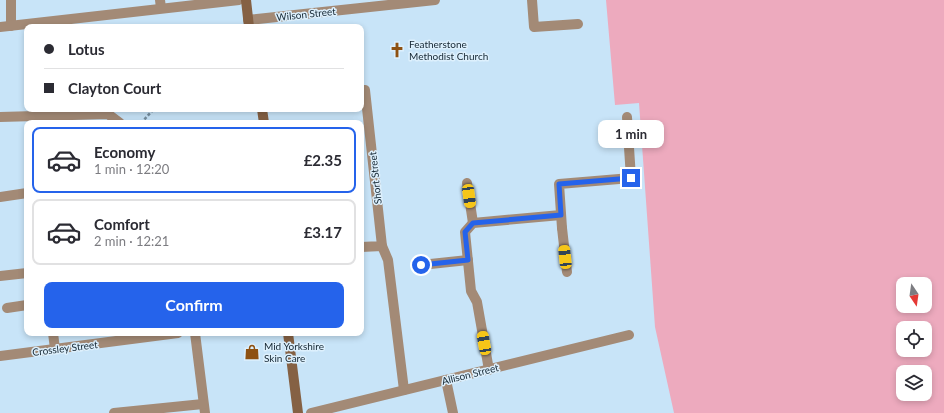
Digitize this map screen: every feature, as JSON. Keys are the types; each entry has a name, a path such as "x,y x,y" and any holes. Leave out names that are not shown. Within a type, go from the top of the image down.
{"main road":[{"path":"246,0 249,23"},
{"path":"288,336 298,413"}],"street":[{"path":"11,0 11,26"},
{"path":"25,24 160,4 239,0"},
{"name":"Wilson Street","path":"249,23 435,0"},
{"path":"532,0 534,27 578,24"},
{"path":"0,27 24,24"},
{"name":"Short Street","path":"365,90 382,246 388,260 404,390"},
{"path":"0,117 108,114 116,120"},
{"path":"567,272 559,184 631,178 627,117"},
{"path":"467,183 473,223"},
{"path":"0,197 24,193"},
{"path":"489,370 477,302 471,291 465,232 473,223 561,215"},
{"path":"364,247 382,246"},
{"path":"421,265 468,260"},
{"path":"0,276 24,273"},
{"path":"7,308 24,305"},
{"name":"Allison Street","path":"311,413 629,335"},
{"path":"53,336 55,349"},
{"name":"Crossley Street","path":"0,356 155,336"},
{"path":"114,413 204,408 195,336"},
{"path":"446,380 453,413"}],"path":[{"path":"144,120 151,112"}],"shaded area":[{"path":"606,0 944,0 944,413 674,413 655,327 639,103 615,105"}],"place":[{"name":"Featherstone Methodist Church","path":"397,50"},
{"name":"Mid Yorkshire Skin Care","path":"252,352"}],"route":[{"path":"421,265 468,260 465,232 473,223 561,215 559,184 631,178"}]}
